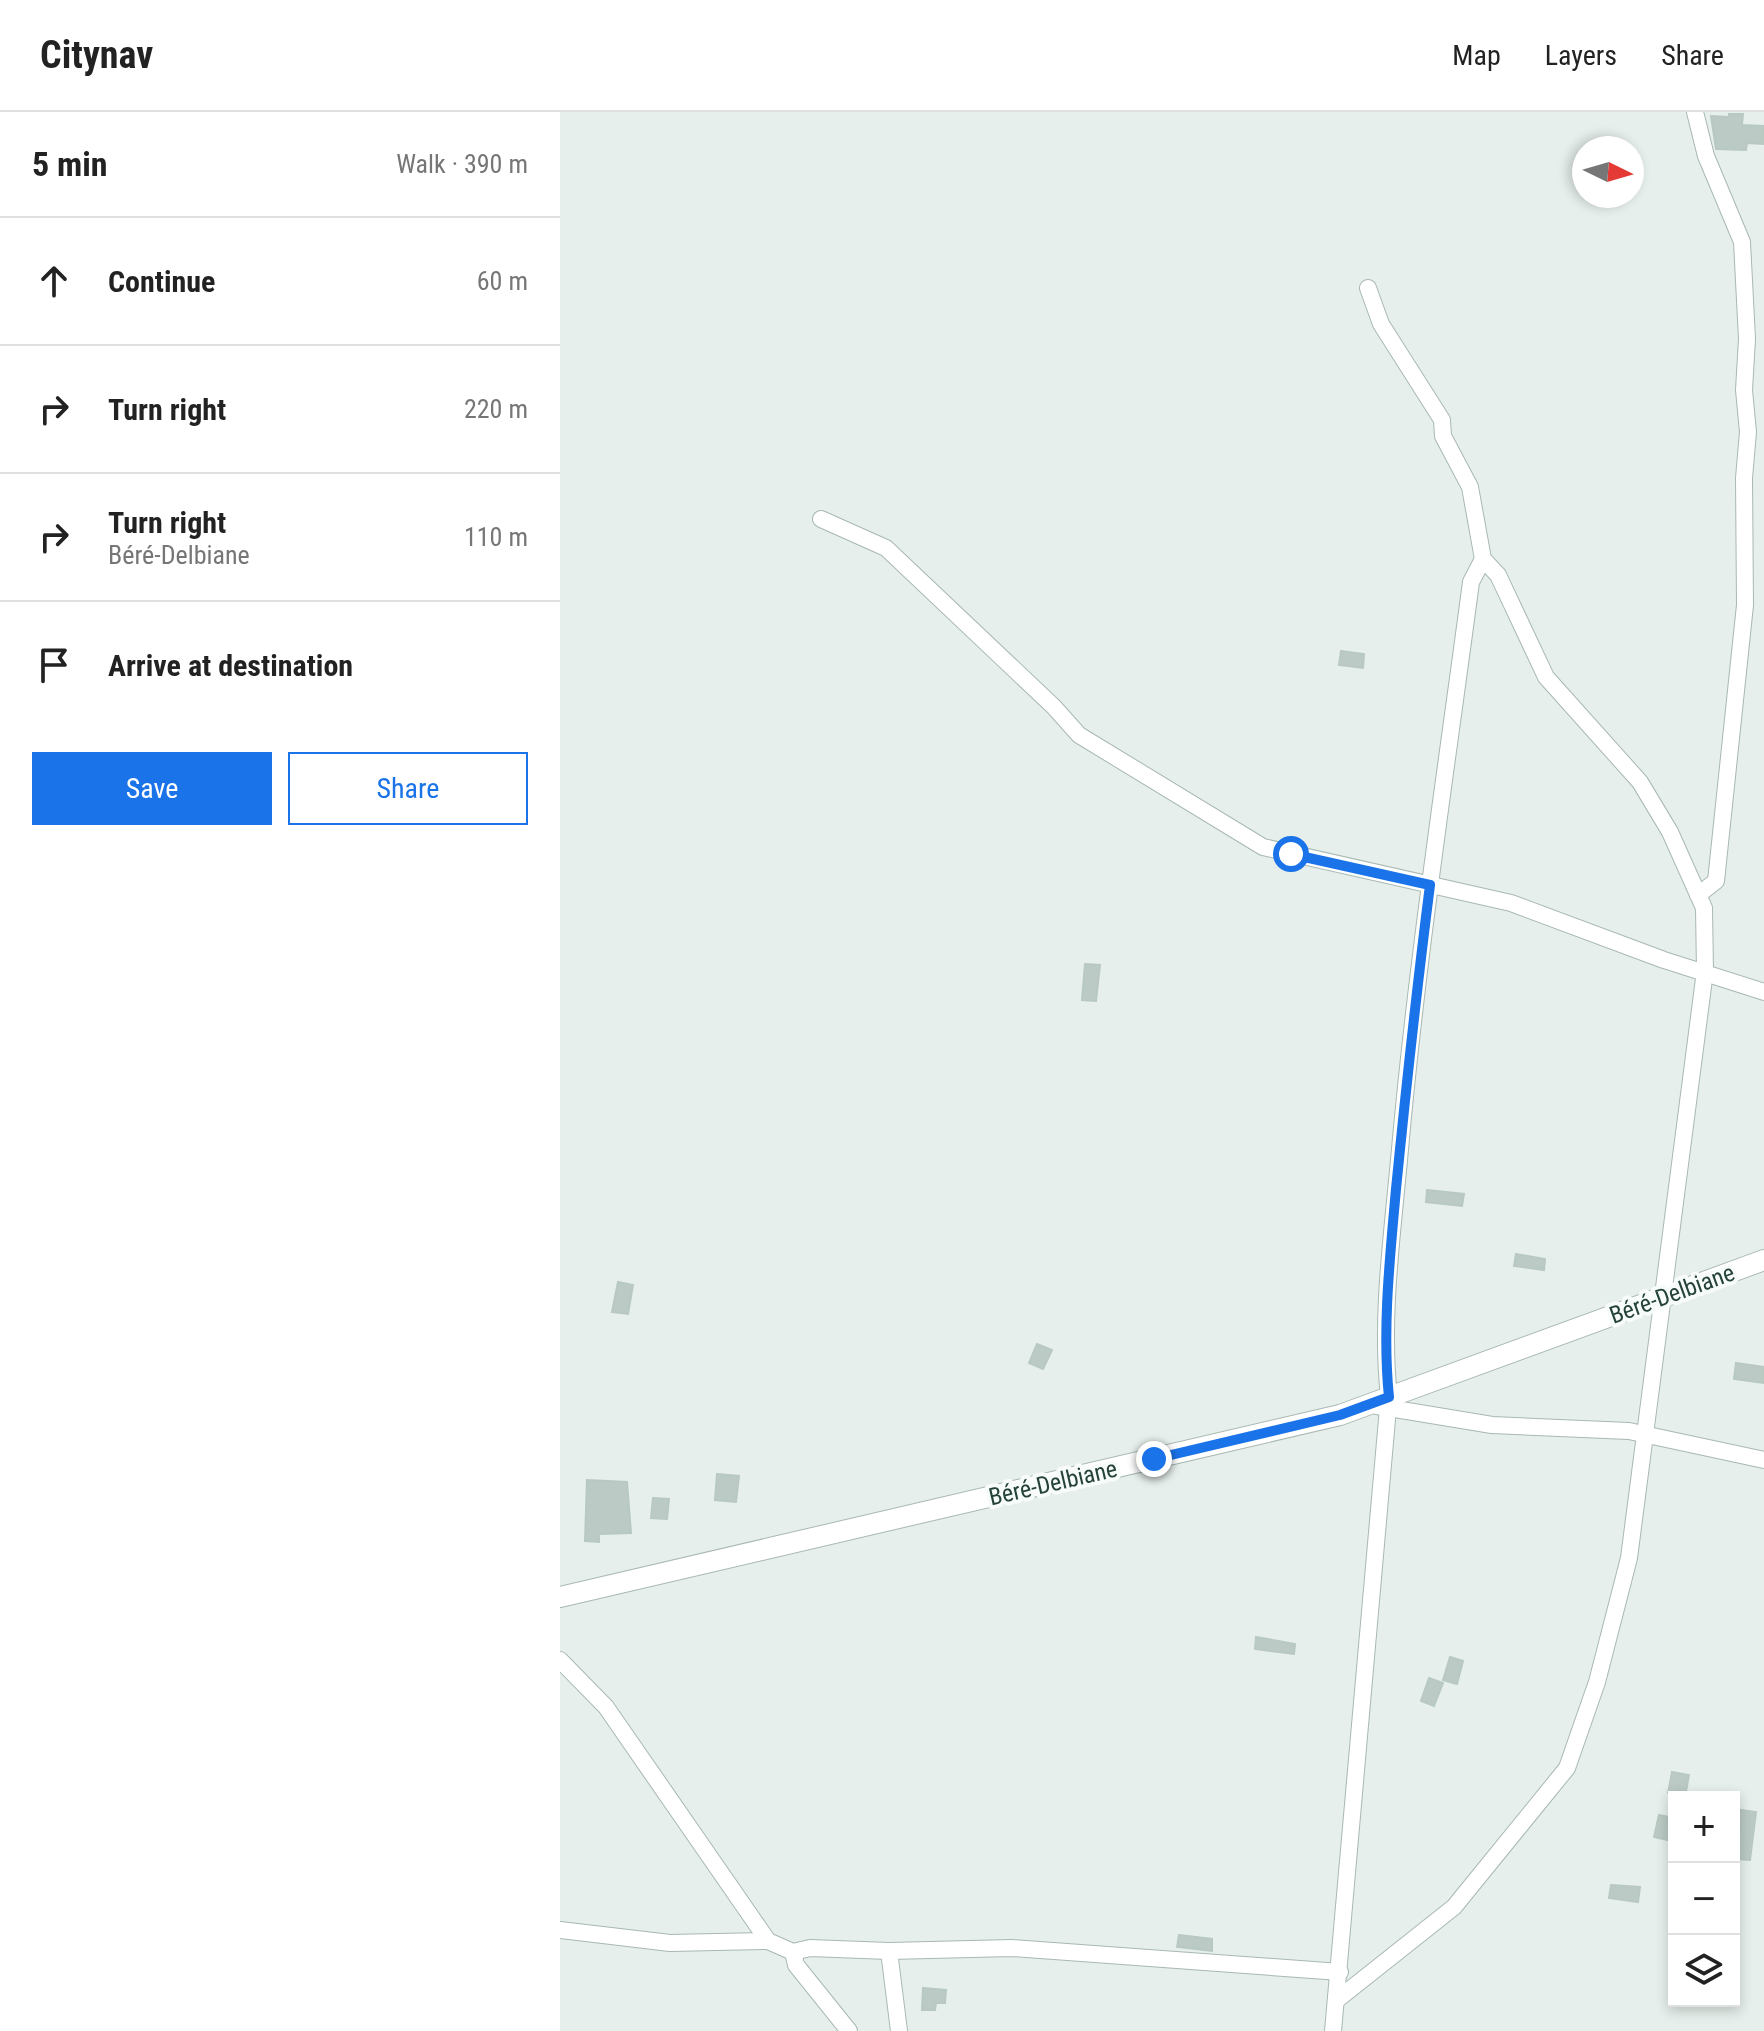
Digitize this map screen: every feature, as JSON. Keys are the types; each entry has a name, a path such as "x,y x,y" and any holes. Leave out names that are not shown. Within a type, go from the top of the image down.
{"street":[{"path":"1695,112 1706,156 1742,242 1747,339 1744,390 1748,432 1744,478 1745,605 1716,881 1698,895"},
{"path":"1338,1999 1454,1907 1567,1768 1597,1682 1629,1558 1666,1296 1705,971 1704,908 1670,832 1640,782 1546,677 1498,575 1483,559 1470,487 1443,436 1442,420 1432,398 1381,324 1368,288"},
{"path":"821,519 886,548 1054,707 1079,735 1263,847 1511,903 1664,960 1764,992"},
{"path":"1333,2031 1338,1999 1407,1064 1471,582 1483,559"},
{"name":"Béré-Delbiane","path":"560,1597 1382,1403 1764,1260"},
{"path":"1382,1403 1492,1425 1647,1435 1764,1460"},
{"path":"560,1660 606,1707 768,1941"},
{"path":"560,1930 670,1943 768,1941 793,1952 810,1948 889,1951 1012,1948 1340,1972"},
{"path":"889,1951 899,2031"},
{"path":"793,1952 796,1965 849,2031"}],"building":[{"path":"1729,114 1743,114 1742,125 1764,126 1764,144 1747,143 1746,150 1716,149 1711,116 1729,117"},
{"path":"1341,651 1364,654 1363,668 1339,665"},
{"path":"1085,964 1100,965 1096,1001 1082,1000"},
{"path":"1427,1190 1464,1194 1462,1206 1426,1202"},
{"path":"1516,1254 1545,1259 1544,1270 1514,1266"},
{"path":"618,1282 633,1285 628,1314 612,1312"},
{"path":"1037,1344 1052,1350 1043,1369 1029,1363"},
{"path":"1736,1363 1764,1367 1764,1383 1734,1379"},
{"path":"717,1474 739,1476 736,1502 715,1500"},
{"path":"587,1480 627,1482 631,1533 599,1534 599,1542 585,1541"},
{"path":"653,1498 669,1499 667,1519 651,1518"},
{"path":"1256,1637 1295,1644 1294,1654 1255,1649"},
{"path":"1450,1657 1463,1661 1457,1684 1443,1680"},
{"path":"1429,1678 1443,1683 1434,1706 1421,1701"},
{"path":"1672,1772 1689,1775 1686,1791 1668,1791"},
{"path":"1740,1810 1756,1812 1750,1860 1740,1859"},
{"path":"1659,1815 1668,1817 1668,1840 1654,1837"},
{"path":"1611,1885 1640,1887 1638,1902 1609,1898"},
{"path":"1179,1935 1212,1939 1212,1951 1177,1947"},
{"path":"923,1988 946,1990 945,2003 936,2003 935,2010 922,2010"}],"route":[{"path":"1154,1459 1340,1415 1389,1397 1386,1368 1392,1236 1407,1064 1430,885 1291,854"}]}
